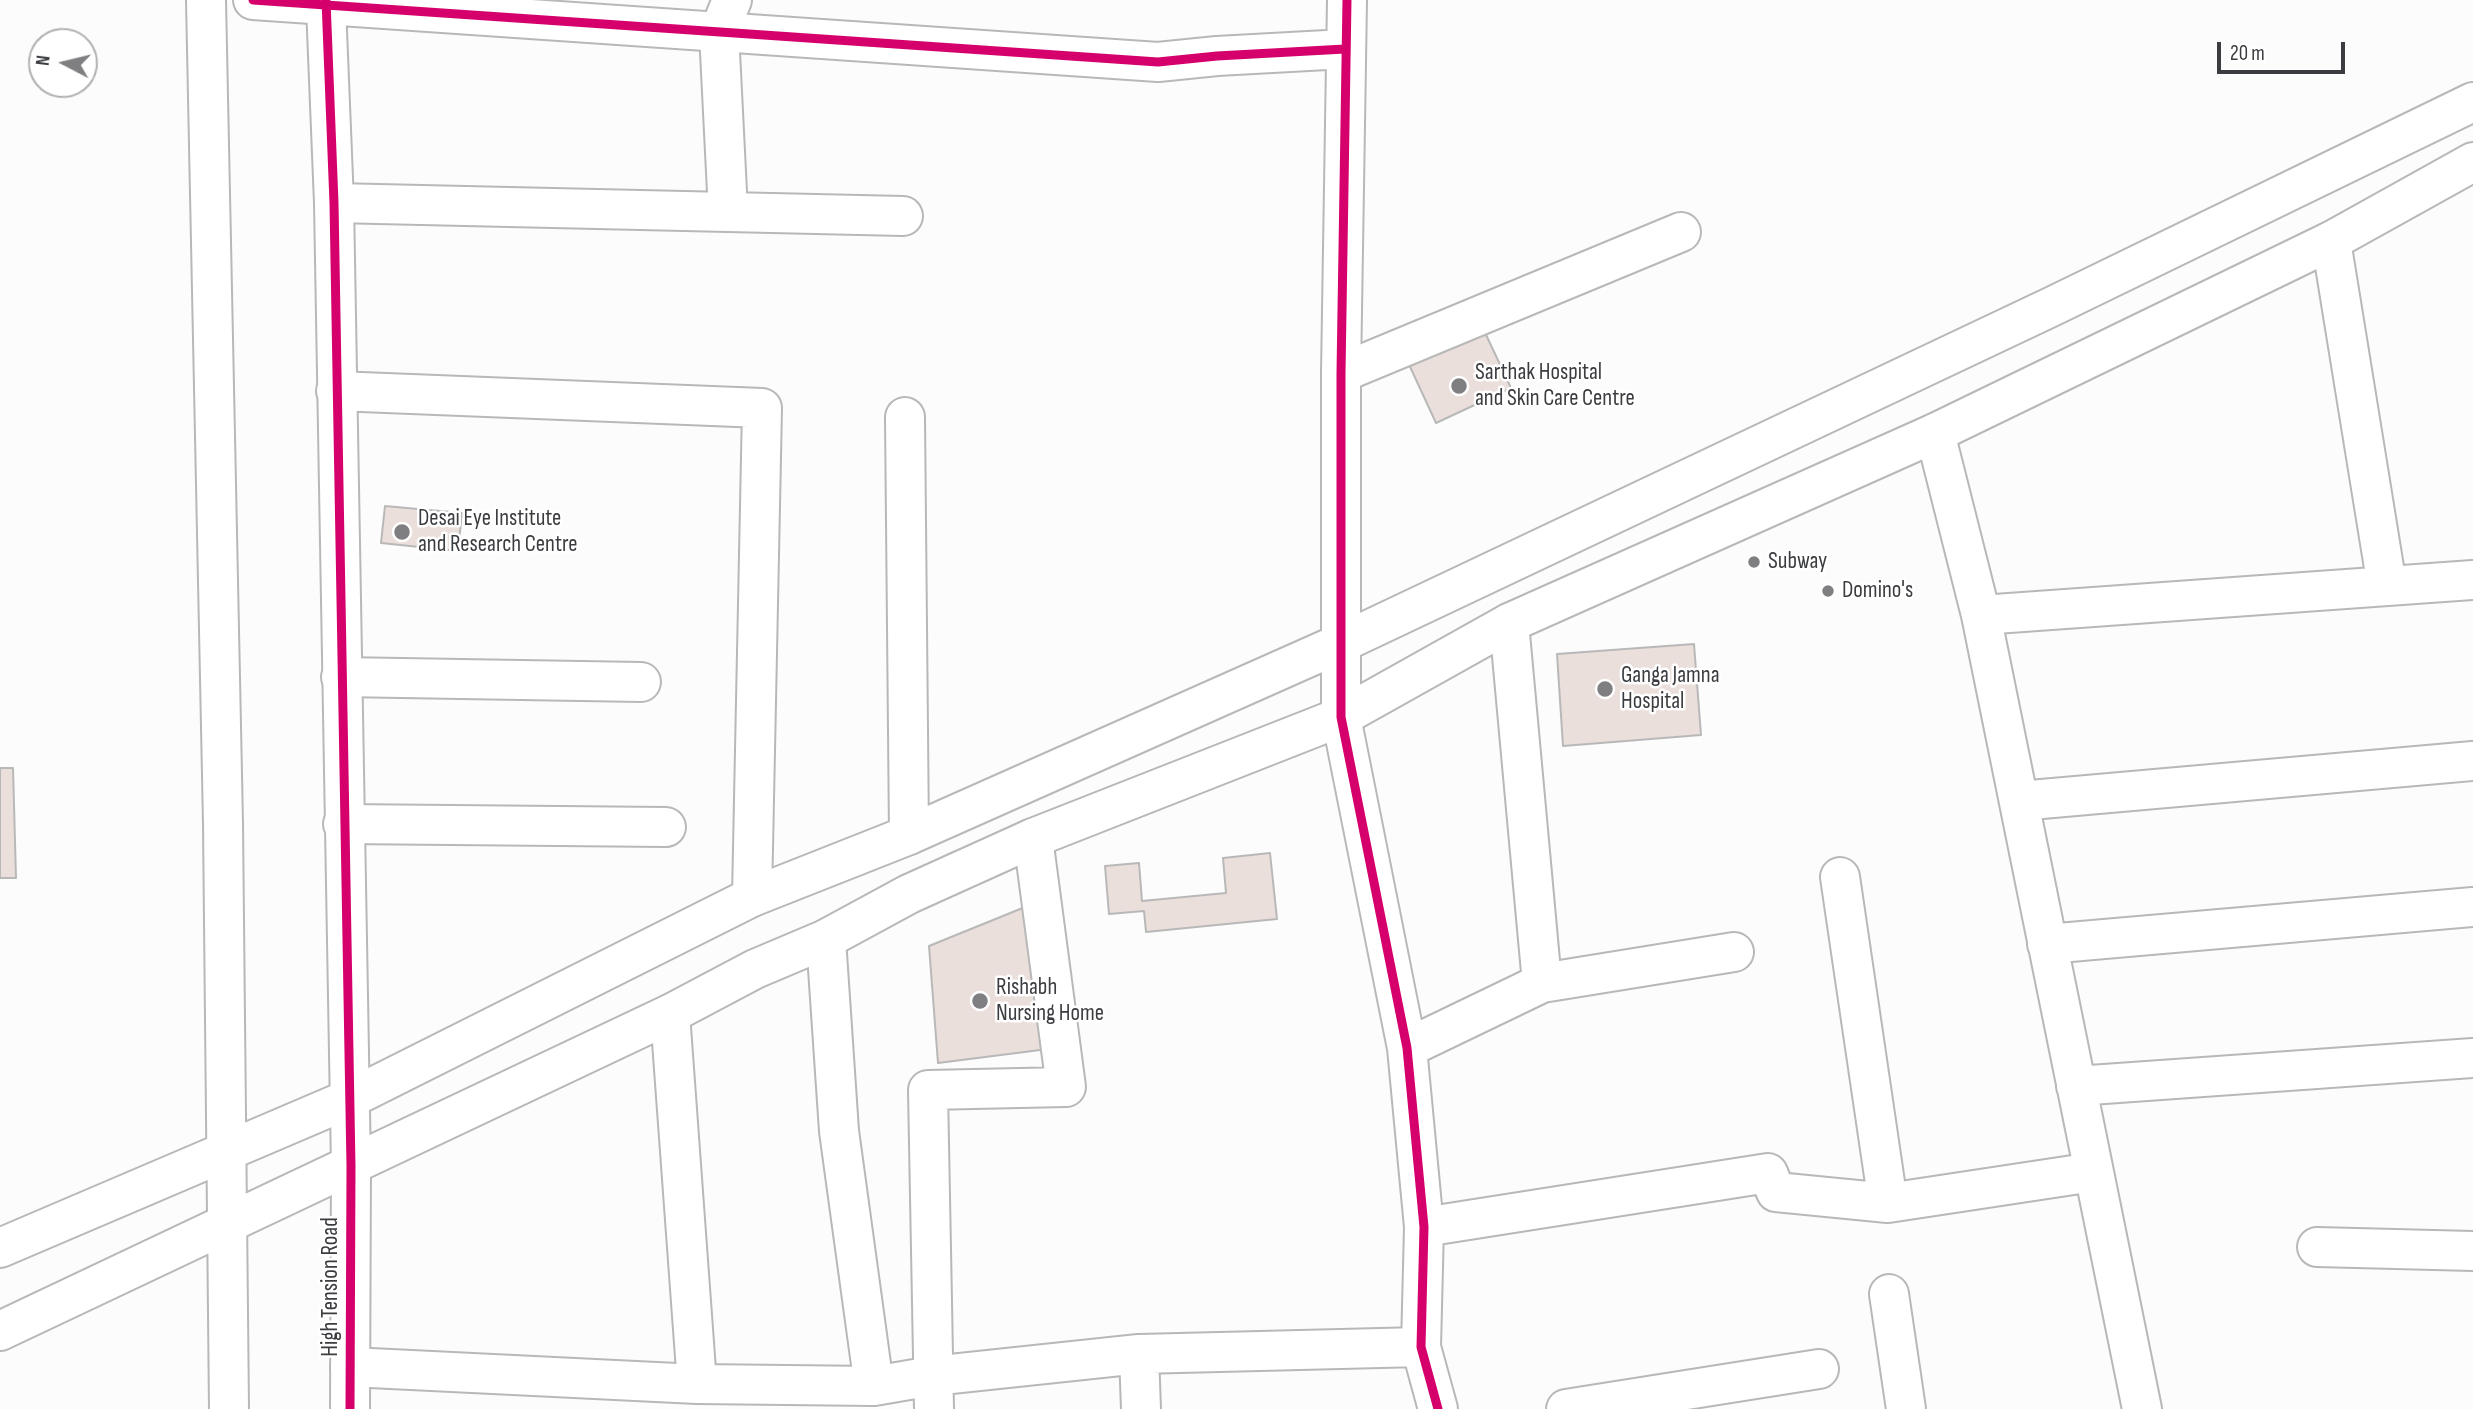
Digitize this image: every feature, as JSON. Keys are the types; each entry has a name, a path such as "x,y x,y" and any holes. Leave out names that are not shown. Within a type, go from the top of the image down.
{"street":[{"path":"206,0 223,823 229,1409"},
{"path":"253,0 726,16 1158,62 1345,49"},
{"path":"1347,0 1341,373 1341,717 1407,1048 1424,1227 1421,1347 1438,1409"},
{"name":"High Tension Road","path":"326,3 334,203 351,1166 350,1409"},
{"path":"726,16 728,212"},
{"path":"0,1248 349,1099 752,897 909,835 1341,643 2039,313 2473,102"},
{"path":"0,1331 670,1014 755,969 826,939 909,894 1033,838 1341,717 1509,623 1935,433 2330,241 2473,162"},
{"path":"334,203 903,216"},
{"path":"1341,373 1681,232"},
{"path":"2330,241 2387,586"},
{"path":"336,391 762,408 752,897"},
{"path":"905,417 909,835"},
{"path":"1935,433 1981,615 2142,1409"},
{"path":"1981,615 2473,580"},
{"path":"1509,623 1542,983"},
{"path":"341,677 641,682"},
{"path":"2019,801 2473,761"},
{"path":"343,824 666,827"},
{"path":"933,1393 928,1090 1066,1087 1033,838"},
{"path":"1840,877 1888,1203"},
{"path":"2047,944 2473,906"},
{"path":"826,939 839,1131 874,1386"},
{"path":"1407,1048 1542,983 1734,952"},
{"path":"670,1014 697,1384"},
{"path":"2076,1086 2473,1058"},
{"path":"1424,1227 1768,1173 1776,1192 1888,1203 2093,1171"},
{"path":"2317,1247 2473,1251"},
{"path":"1889,1294 1906,1409"},
{"path":"350,1367 697,1384 874,1386 933,1393 1139,1354 1421,1347"},
{"path":"1139,1354 1141,1409"},
{"path":"1566,1409 1819,1369"}],"building":[{"path":"1481,324 1511,388 1436,423 1406,358"},
{"path":"385,506 462,513 458,551 381,543"},
{"path":"1694,644 1701,735 1563,746 1557,654"},
{"path":"0,768 13,768 16,878 0,878"},
{"path":"1270,853 1277,919 1146,932 1144,911 1109,914 1105,866 1139,863 1142,901 1226,893 1223,858"},
{"path":"1030,905 1048,1049 938,1063 929,946"}],"cycle path":[{"path":"253,0 1158,62 1345,49"},
{"path":"326,0 334,203 351,1166 350,1409"},
{"path":"1347,0 1341,373 1341,717 1407,1048 1424,1227 1421,1347 1438,1409"}],"place":[{"name":"Sarthak Hospital and Skin Care Centre","path":"1459,386"},
{"name":"Desai Eye Institute and Research Centre","path":"402,532"},
{"name":"Subway","path":"1754,562"},
{"name":"Domino's","path":"1828,591"},
{"name":"Ganga Jamna Hospital","path":"1605,689"},
{"name":"Rishabh Nursing Home","path":"980,1001"}]}
